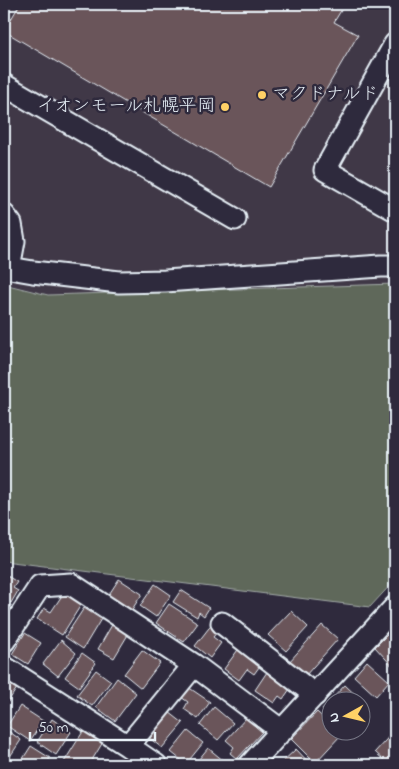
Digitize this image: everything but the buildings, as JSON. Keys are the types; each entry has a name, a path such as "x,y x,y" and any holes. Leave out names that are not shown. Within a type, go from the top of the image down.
{"street":[{"path":"395,44 325,170 395,210"},
{"path":"4,85 235,218"},
{"path":"4,215 11,224 14,241 7,268 33,272 119,282 165,281 395,266"},
{"path":"4,641 40,586 71,584 194,665 282,731"},
{"path":"250,765 395,608"},
{"path":"222,623 315,695"},
{"path":"128,746 194,665"},
{"path":"4,667 156,765"}],"shaded area":[{"path":"4,4 395,4 395,284 50,295 4,283"}],"green space":[{"path":"4,284 48,295 395,284 395,580 370,607 4,561"}],"place":[{"name":"マクドナルド","path":"262,95"},
{"name":"イオンモール札幌平岡","path":"225,107"}]}
